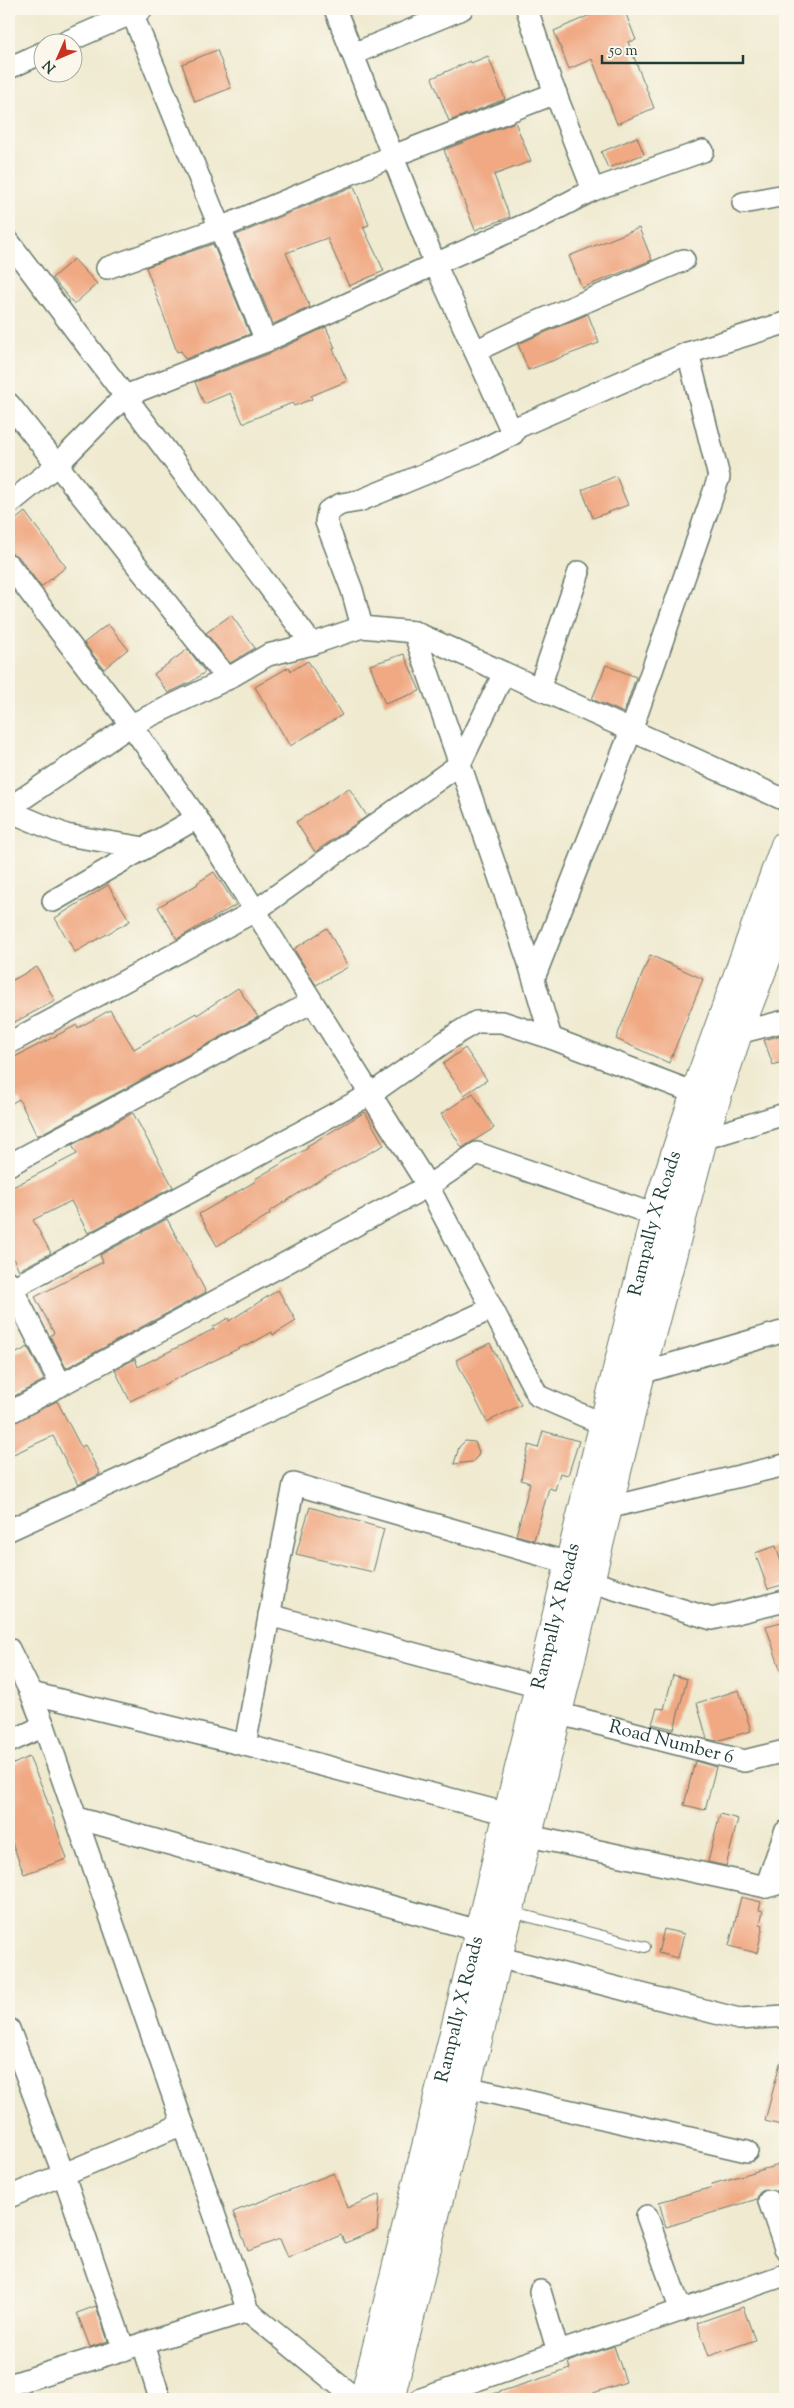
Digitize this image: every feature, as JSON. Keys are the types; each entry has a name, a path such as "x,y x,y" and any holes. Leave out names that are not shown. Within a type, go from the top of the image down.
{"main road":[{"name":"Rampally X Roads","path":"364,2399 655,1216 694,1093 785,845"},
{"path":"390,2399 497,1957 529,1836 556,1713 640,1373 703,1139 738,1033 785,911"}],"street":[{"path":"335,9 435,264 513,434 478,452 359,501 341,504 328,511 326,522 352,590 362,627"},
{"path":"354,54 462,9"},
{"path":"527,9 556,93 593,190"},
{"path":"82,35 137,11 266,342"},
{"path":"9,68 32,58"},
{"path":"107,268 220,228 393,156 556,93"},
{"path":"9,504 57,465 125,396 266,342 531,222 593,190 703,151"},
{"path":"743,203 785,195"},
{"path":"9,242 312,644"},
{"path":"475,352 528,326 684,260"},
{"path":"511,430 688,353 785,322"},
{"path":"534,978 630,731 718,476 688,353"},
{"path":"9,404 227,679"},
{"path":"9,565 131,724 196,818 256,911 428,1186 538,1396 603,1424"},
{"path":"539,689 579,572"},
{"path":"9,810 131,724 227,679 268,656 312,644 362,627 414,632 785,800"},
{"path":"414,632 534,978 551,1038"},
{"path":"9,1043 256,911 460,764 504,673"},
{"path":"9,810 66,835 145,848"},
{"path":"53,901 196,818"},
{"path":"9,1165 312,1002"},
{"path":"738,1033 785,1021"},
{"path":"61,1385 10,1287 371,1094 476,1022 502,1022 551,1038 694,1093"},
{"path":"703,1139 785,1114"},
{"path":"9,1413 428,1186 477,1153 655,1216"},
{"path":"9,1530 491,1308"},
{"path":"640,1373 785,1332"},
{"path":"607,1508 785,1465"},
{"path":"244,1745 294,1484 569,1563"},
{"path":"589,1581 712,1619 785,1601"},
{"path":"269,1615 539,1687"},
{"path":"9,1649 31,1693 44,1726 248,2311 356,2399"},
{"path":"31,1693 244,1745 508,1814"},
{"name":"Road Number 6","path":"556,1713 744,1761 785,1751"},
{"path":"9,1742 44,1726"},
{"path":"77,1818 479,1931"},
{"path":"529,1836 776,1885 785,1832"},
{"path":"497,1957 739,2019 785,2016"},
{"path":"9,2029 64,2174 134,2347 160,2399"},
{"path":"466,2088 747,2151"},
{"path":"9,2197 183,2124"},
{"path":"769,2201 785,2248"},
{"path":"647,2216 681,2311"},
{"path":"421,2399 785,2276"},
{"path":"540,2290 558,2352"},
{"path":"11,2379 134,2347 248,2311"}],"lane":[{"path":"510,1912 645,1947"}],"building":[{"path":"588,9 624,9 636,40 628,42 654,108 617,124 592,59 569,69 554,31 590,15"},
{"path":"217,50 231,88 195,102 182,64"},
{"path":"488,56 505,99 449,121 432,78 470,61 471,63"},
{"path":"515,122 531,161 494,175 510,217 475,230 444,150"},
{"path":"637,137 644,154 608,168 601,152"},
{"path":"354,186 369,225 363,227 384,271 349,286 327,238 286,253 310,307 273,324 236,235"},
{"path":"639,228 652,260 582,288 569,256"},
{"path":"213,244 250,334 185,359 181,351 177,352 146,267"},
{"path":"74,259 97,284 74,304 52,278"},
{"path":"588,314 599,343 528,370 518,344"},
{"path":"326,327 347,381 311,396 312,399 294,406 292,403 243,423 230,393 204,404 195,382 271,353"},
{"path":"616,476 628,505 593,518 582,490"},
{"path":"25,512 66,567 41,587 19,557 9,553 9,525"},
{"path":"231,615 255,648 230,663 206,633"},
{"path":"108,624 128,649 104,669 84,643"},
{"path":"188,649 205,672 191,682 168,693 154,674"},
{"path":"404,654 420,691 385,704 370,665"},
{"path":"308,661 342,715 290,746 255,687 289,667 291,671"},
{"path":"606,665 636,677 624,713 592,699"},
{"path":"349,788 367,816 315,852 296,822"},
{"path":"214,872 236,905 177,939 158,907 198,884"},
{"path":"108,885 130,921 75,952 55,918"},
{"path":"327,928 348,967 316,985 294,949"},
{"path":"650,955 703,979 669,1063 616,1039"},
{"path":"37,967 55,1001 9,1025 9,982"},
{"path":"238,988 258,1017 37,1136 19,1099 9,1105 9,1060 77,1025 78,1028 110,1010 134,1049 196,1013 197,1015"},
{"path":"785,1034 785,1061 773,1065 764,1040"},
{"path":"465,1048 487,1080 464,1095 443,1064"},
{"path":"473,1093 494,1128 462,1148 441,1114"},
{"path":"365,1112 384,1145 321,1179 269,1212 270,1214 217,1246 199,1214 256,1181 255,1179 308,1148 307,1146"},
{"path":"133,1113 173,1187 88,1233 71,1201 33,1220 51,1253 19,1270 9,1250 9,1189 77,1154 72,1145"},
{"path":"167,1219 206,1292 66,1368 50,1336 54,1333 35,1297 103,1262 100,1255"},
{"path":"278,1290 296,1321 273,1335 272,1332 247,1346 130,1401 115,1370 135,1359 138,1367 214,1329 213,1327 228,1318 229,1321"},
{"path":"490,1343 521,1405 487,1422 456,1360"},
{"path":"28,1347 44,1380 9,1399 9,1357"},
{"path":"57,1401 81,1447 85,1445 100,1474 78,1485 53,1436 9,1456 9,1425"},
{"path":"543,1431 579,1441 568,1475 560,1473 555,1490 549,1488 534,1540 516,1535 530,1483 521,1480 524,1463 529,1445 538,1448"},
{"path":"465,1441 475,1442 479,1452 478,1456 472,1462 454,1464 459,1447"},
{"path":"310,1507 384,1529 373,1572 296,1554"},
{"path":"776,1546 785,1575 785,1584 768,1589 755,1553"},
{"path":"785,1621 785,1675 782,1675 766,1626"},
{"path":"673,1675 687,1679 674,1729 652,1724 657,1708 664,1709"},
{"path":"739,1690 751,1731 716,1741 707,1739 697,1703"},
{"path":"29,1757 43,1789 67,1859 24,1874 9,1835 9,1766"},
{"path":"695,1761 716,1767 705,1810 684,1805"},
{"path":"720,1814 738,1819 726,1866 708,1862"},
{"path":"741,1897 761,1902 759,1910 763,1911 760,1924 763,1925 757,1953 729,1946"},
{"path":"664,1929 684,1934 678,1958 658,1953"},
{"path":"780,2063 785,2063 785,2126 765,2121"},
{"path":"785,2163 785,2188 776,2191 765,2189 759,2193 757,2199 666,2227 659,2202 713,2187 712,2184"},
{"path":"334,2173 347,2208 380,2194 377,2230 345,2243 341,2235 288,2258 280,2239 248,2251 233,2212"},
{"path":"96,2306 108,2341 90,2347 77,2313"},
{"path":"743,2307 755,2340 709,2356 697,2323"},
{"path":"614,2346 626,2382 576,2399 488,2399 487,2396 570,2369 568,2362"}]}
